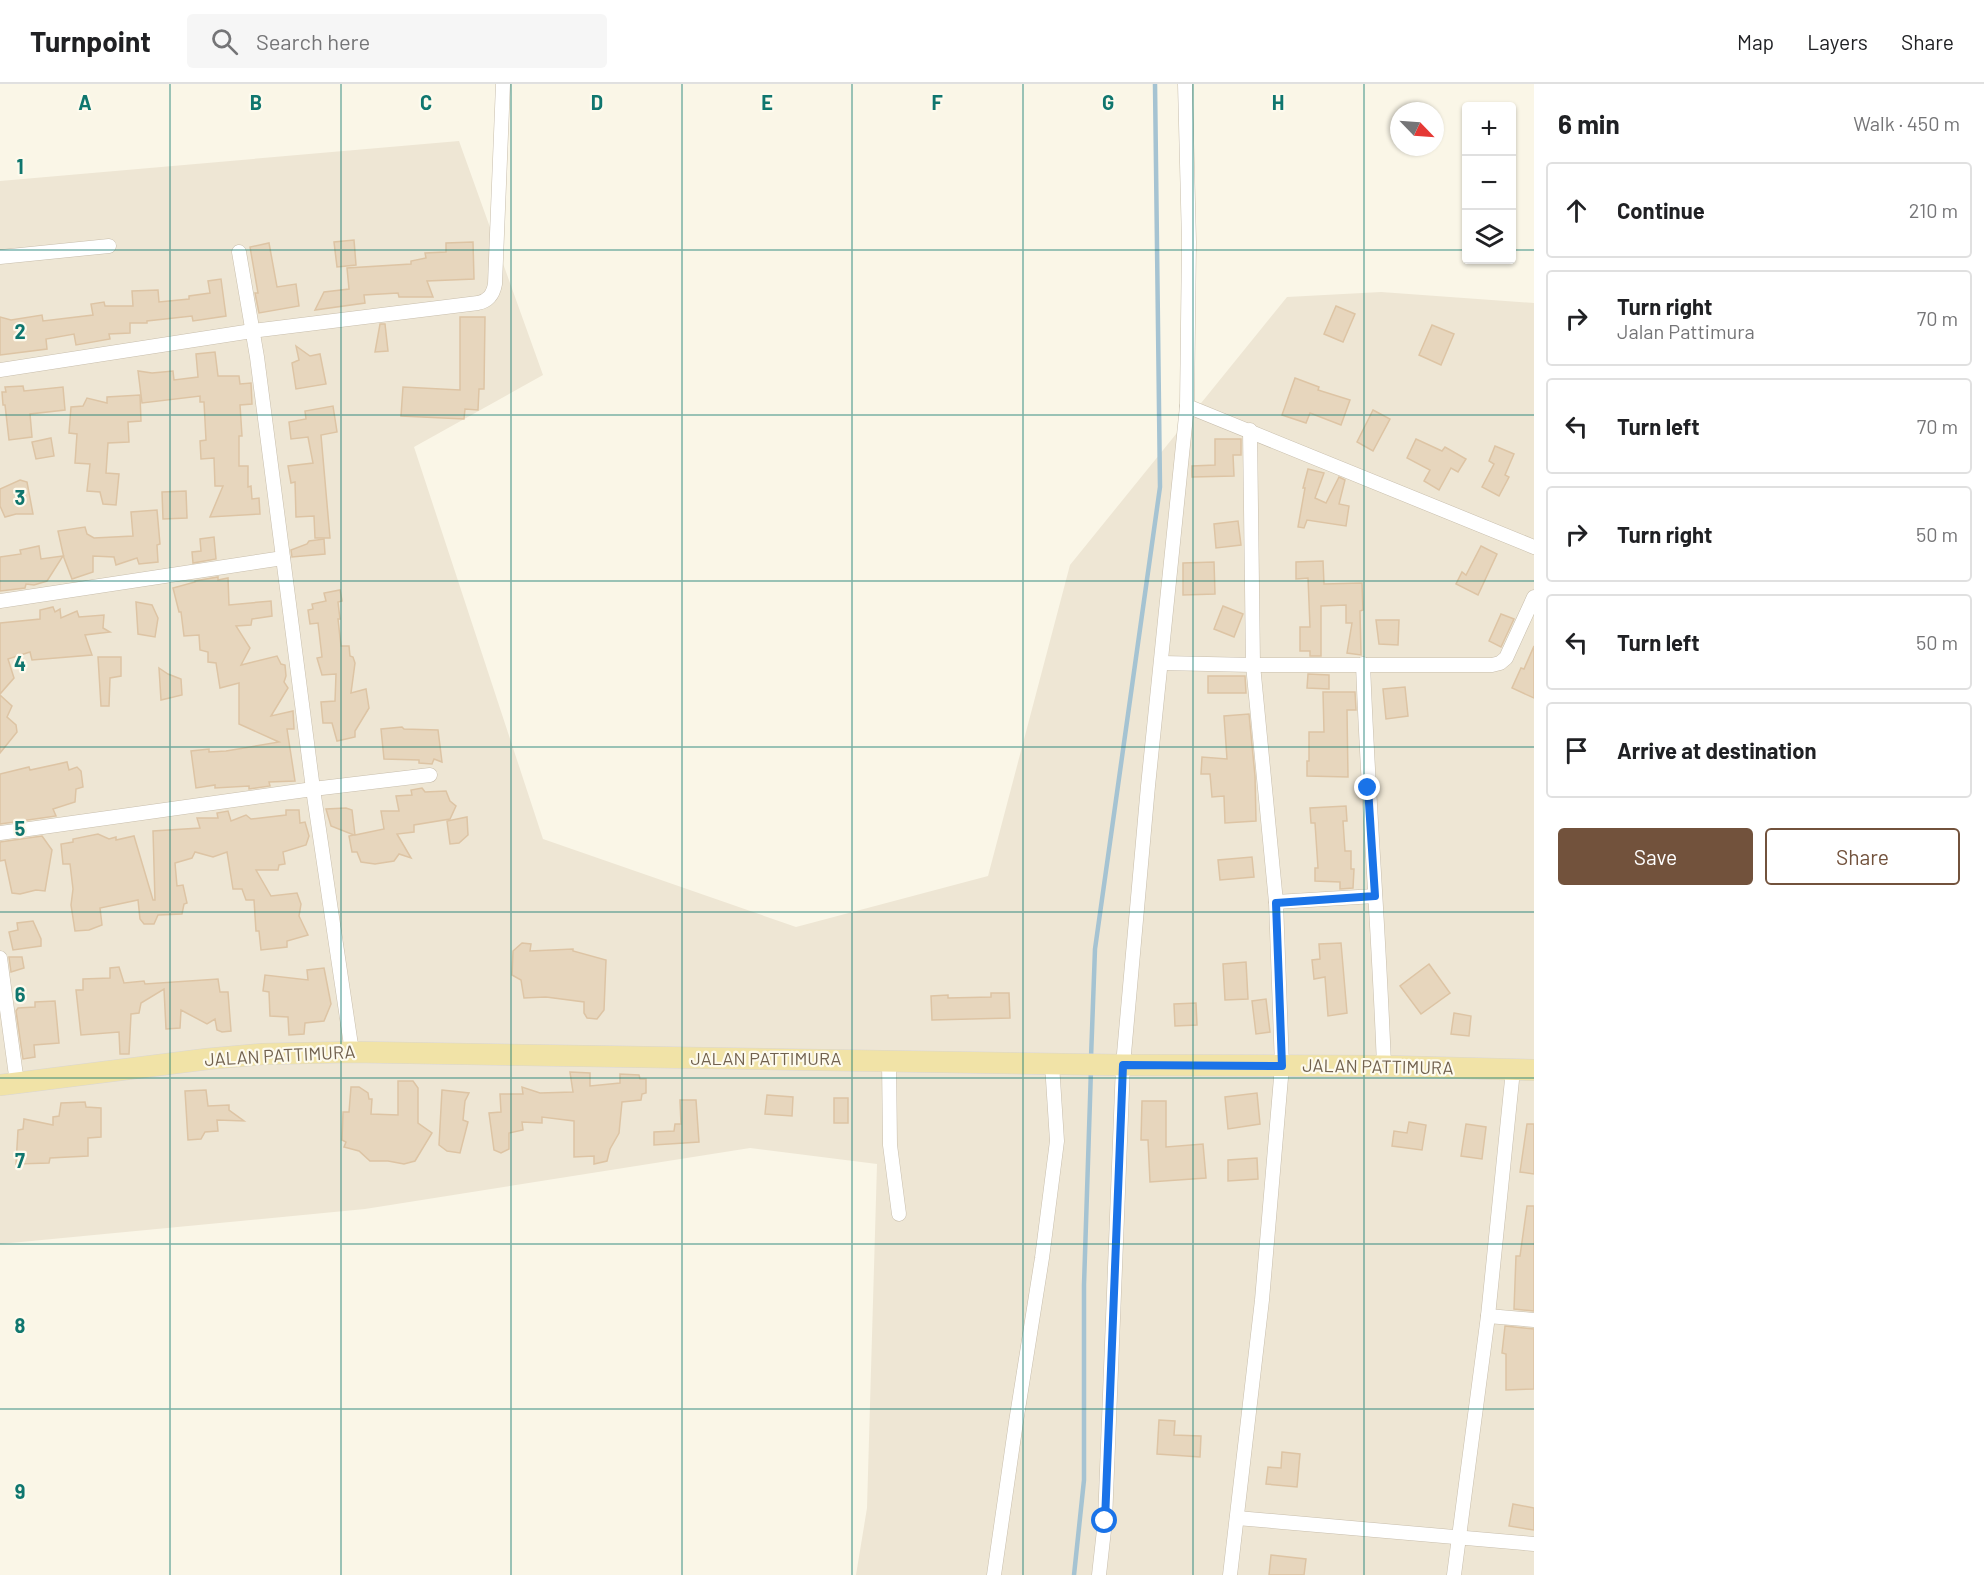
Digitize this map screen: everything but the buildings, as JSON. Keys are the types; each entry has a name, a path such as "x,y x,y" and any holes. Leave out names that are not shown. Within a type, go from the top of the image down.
{"main road":[{"name":"JALAN PATTIMURA","path":"9,1084 207,1059 263,1054 352,1052 1534,1070"}],"street":[{"path":"0,370 252,331 487,300 495,284 503,84"},
{"path":"1099,1575 1105,1521 1123,1065 1148,786 1187,406 1189,242 1185,84"},
{"path":"0,256 109,246"},
{"path":"239,252 257,357 313,789 352,1052"},
{"path":"1187,406 1534,547"},
{"path":"1230,1575 1262,1300 1282,1066 1276,903 1253,665 1250,430"},
{"path":"0,601 283,558"},
{"path":"1162,663 1492,665 1500,663 1506,657 1534,597"},
{"path":"1364,664 1368,788 1384,1066"},
{"path":"0,833 430,775"},
{"path":"1276,903 1375,896"},
{"path":"0,958 9,1084"},
{"path":"890,1060 890,1145 899,1214"},
{"path":"994,1575 1042,1258 1057,1141 1052,1064"},
{"path":"1454,1575 1488,1316 1513,1070"},
{"path":"1488,1316 1534,1320"},
{"path":"1237,1518 1534,1544"}],"shaded area":[{"path":"459,141 543,375 414,447 543,839 796,927 988,876 1070,565 1287,297 1381,292 1534,303 1534,1575 856,1575 867,1508 877,1164 750,1148 365,1209 0,1244 0,181"}],"waterway":[{"path":"1091,1058 1095,949 1160,487 1155,84"},
{"path":"1074,1575 1084,1480 1084,1285 1091,1069"}],"route":[{"path":"1105,1521 1123,1065 1282,1066 1276,903 1375,896 1368,788"}]}
